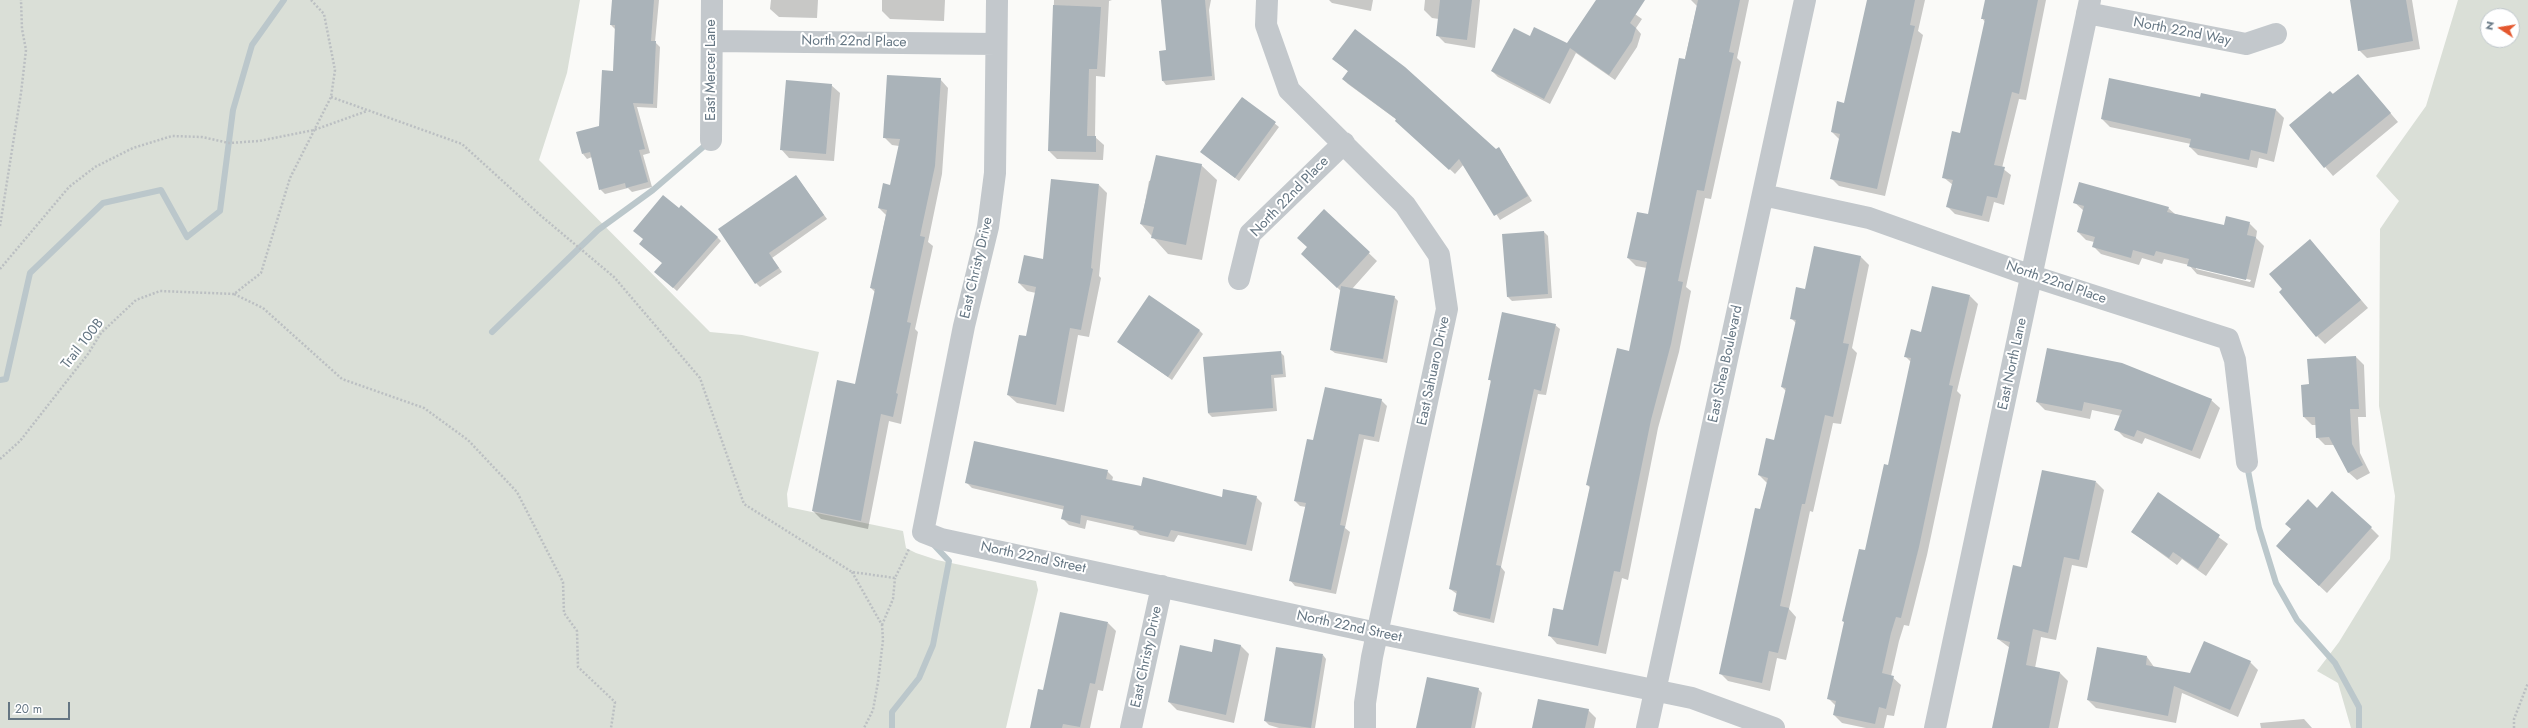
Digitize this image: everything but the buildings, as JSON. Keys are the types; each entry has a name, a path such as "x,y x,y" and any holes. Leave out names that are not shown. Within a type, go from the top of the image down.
{"street":[{"name":"East Mercer Lane","path":"711,140 712,0"},
{"name":"East Christy Drive","path":"923,532 964,326 988,226 995,173 997,0"},
{"name":"East Sahuaro Drive","path":"1267,0 1266,25 1288,90 1344,143 1404,205 1439,255 1447,309 1377,633 1365,703 1365,728"},
{"name":"East Shea Boulevard","path":"1647,728 1806,0"},
{"name":"North 22nd Way","path":"2089,7 2246,44 2276,34"},
{"name":"East North Lane","path":"1935,728 2089,7"},
{"name":"North 22nd Place","path":"712,41 996,44"},
{"name":"North 22nd Place","path":"1239,279 1250,234 1344,143"},
{"name":"North 22nd Place","path":"1763,196 1869,218 2032,276 2228,339 2235,360 2247,462"},
{"name":"North 22nd Street","path":"923,532 941,539 1377,633 1692,698 1774,728"},
{"name":"East Christy Drive","path":"1131,728 1162,586"}],"path":[{"path":"0,226 22,93 26,50 22,29 21,0"},
{"path":"311,0 324,14 335,70 331,97 290,178 262,274 234,294 263,308 342,380 424,408 468,440 517,492 563,582 564,613 577,631 578,668 615,702 611,728"},
{"path":"331,97 462,144 540,215 614,277 700,378 744,504 852,572 896,578"},
{"path":"0,269 69,187 95,167 133,148 172,136 202,137 237,143 259,142 314,130 368,110"},
{"name":"Trail 100B","path":"0,459 20,441 88,354 101,333 136,300 160,291 234,294"},
{"path":"882,625 893,599 896,578 911,544 923,532"},
{"path":"852,572 882,625 883,640 873,710 864,728"},
{"path":"2514,728 2514,719 2528,683"}],"shaded area":[{"path":"0,0 580,0 567,73 539,160 710,332 742,335 819,352 787,494 788,507 903,531 906,548 916,553 937,560 1036,581 1038,590 1006,728 0,728"},
{"path":"2458,0 2528,0 2528,728 2351,728 2338,683 2317,671 2339,642 2390,559 2395,496 2379,406 2380,229 2399,201 2376,176 2426,106"}],"waterway":[{"path":"0,380 6,379 30,273 103,203 161,190 187,237 220,211 233,110 252,45 284,0"},
{"path":"492,332 598,230 653,190 709,142"},
{"path":"2247,465 2259,528 2276,583 2297,620 2335,663 2359,707 2359,728"},
{"path":"892,728 892,712 919,678 933,645 949,561 933,544"}]}
